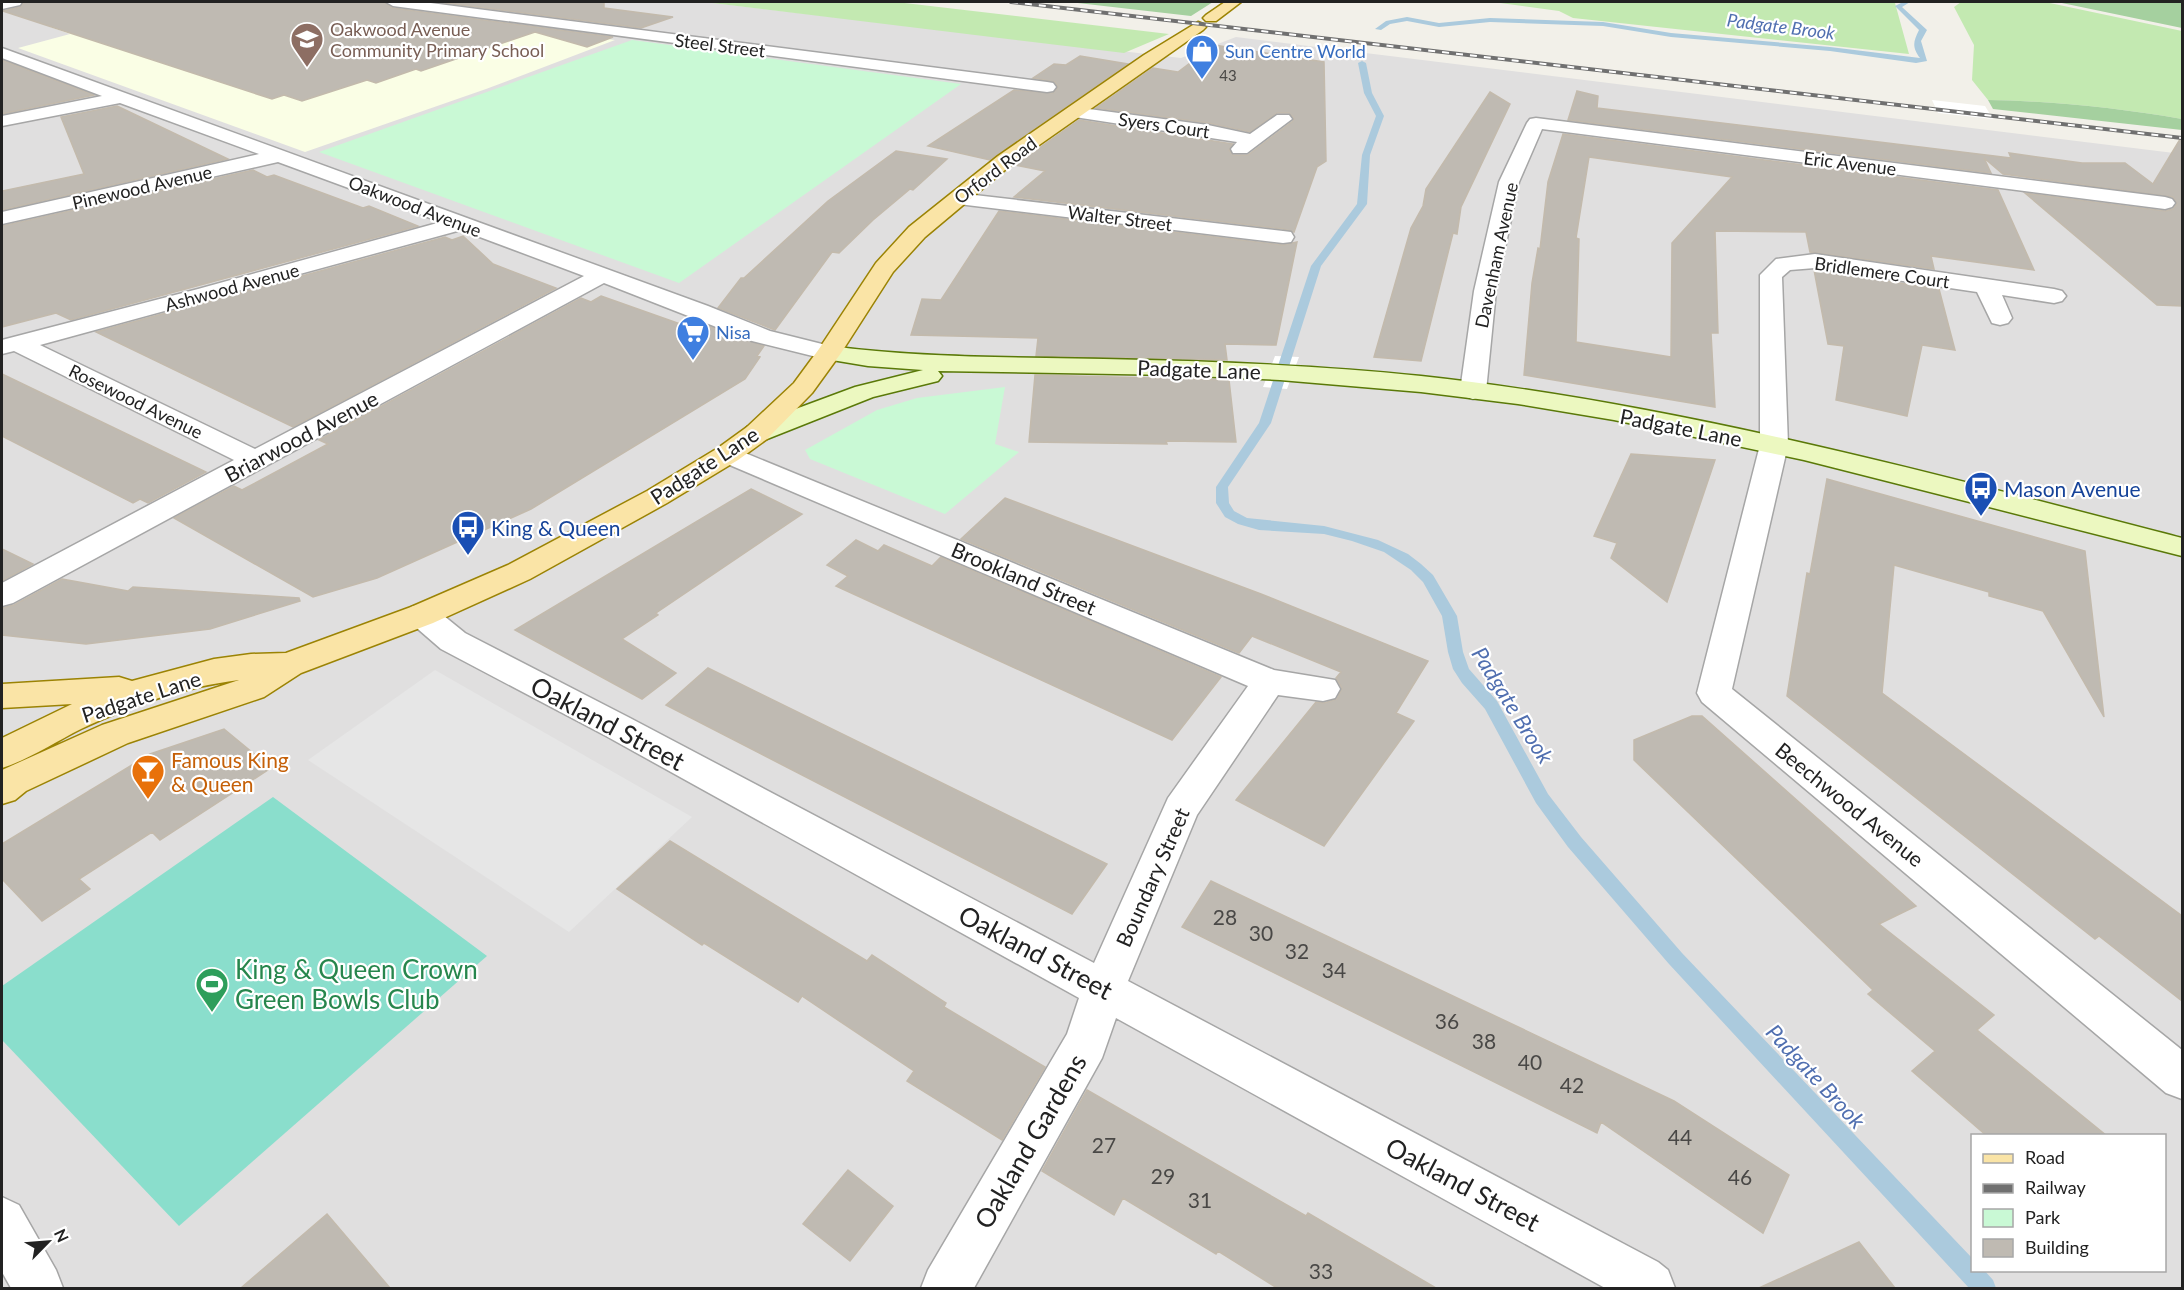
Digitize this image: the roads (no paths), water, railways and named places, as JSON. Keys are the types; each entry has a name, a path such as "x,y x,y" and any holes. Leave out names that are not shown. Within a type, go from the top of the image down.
{"main road":[{"name":"Orford Road","path":"830,353 884,268 917,232 1005,160 1234,2"},
{"name":"Padgate Lane","path":"4,774 252,688 289,665 422,615 519,572 657,497 728,454 757,433 803,388 830,353"},
{"name":"Padgate Lane","path":"4,774 69,721 160,685 254,664 289,665"},
{"path":"2,696 79,693 160,685"}],"street":[{"path":"2,5 15,2"},
{"name":"Steel Street","path":"393,2 1047,87"},
{"name":"Oakwood Avenue","path":"2,53 210,131 282,155 601,276 700,311 761,336 830,353"},
{"path":"2,121 123,97"},
{"name":"Syers Court","path":"1074,112 1208,131 1247,144 1283,119"},
{"name":"Eric Avenue","path":"1536,123 2165,203"},
{"name":"Davenham Avenue","path":"1473,391 1485,291 1509,183 1536,123"},
{"name":"Pinewood Avenue","path":"2,218 282,155"},
{"name":"Walter Street","path":"957,199 1283,237"},
{"name":"Ashwood Avenue","path":"9,345 206,294 462,223"},
{"name":"Bridlemere Court","path":"1774,445 1771,275 1784,264 1815,261 2054,296"},
{"name":"Briarwood Avenue","path":"2,597 601,276"},
{"path":"1987,287 2000,318"},
{"name":"Rosewood Avenue","path":"9,345 255,460"},
{"name":"Padgate Lane","path":"830,353 894,362 1138,367 1281,373 1473,391 1620,414 1774,445 1965,490 2182,547"},
{"path":"757,433 820,407 886,385 932,376 1026,366"},
{"name":"Beechwood Avenue","path":"1774,445 1713,693 2182,1078"},
{"name":"Brookland Street","path":"728,454 1269,681 1323,689"},
{"name":"Oakland Street","path":"422,615 453,641 1104,988 1640,1280 1650,1288"},
{"name":"Boundary Street","path":"1104,988 1181,808 1269,681"},
{"name":"Oakland Gardens","path":"946,1288 1086,1043 1104,988"},
{"path":"2,1222 38,1288"}],"waterway":[{"name":"Padgate Brook","path":"1379,29 1388,22 1407,19 1439,25 1490,20 1603,24 1671,35 1830,49 1916,61 1924,59 1918,50 1917,41 1923,30 1898,6 1907,2"},
{"name":"Padgate Brook","path":"1362,63 1368,93 1380,116 1366,155 1362,204 1316,266 1265,423 1222,487 1222,503 1230,514 1242,521 1277,527 1324,530 1373,543 1403,557 1428,579 1450,616 1455,652 1461,669 1491,705 1542,798 1575,842 1675,959 1985,1288"}],"railway":[{"path":"1011,2 2182,138"}],"place":[{"name":"Oakwood Avenue Community Primary School","path":"307,68"},
{"name":"Sun Centre World","path":"1202,80"},
{"name":"Nisa","path":"693,361"},
{"name":"Mason Avenue","path":"1981,517"},
{"name":"King & Queen","path":"468,556"},
{"name":"Famous King & Queen","path":"148,800"},
{"name":"King & Queen Crown Green Bowls Club","path":"212,1013"}]}
